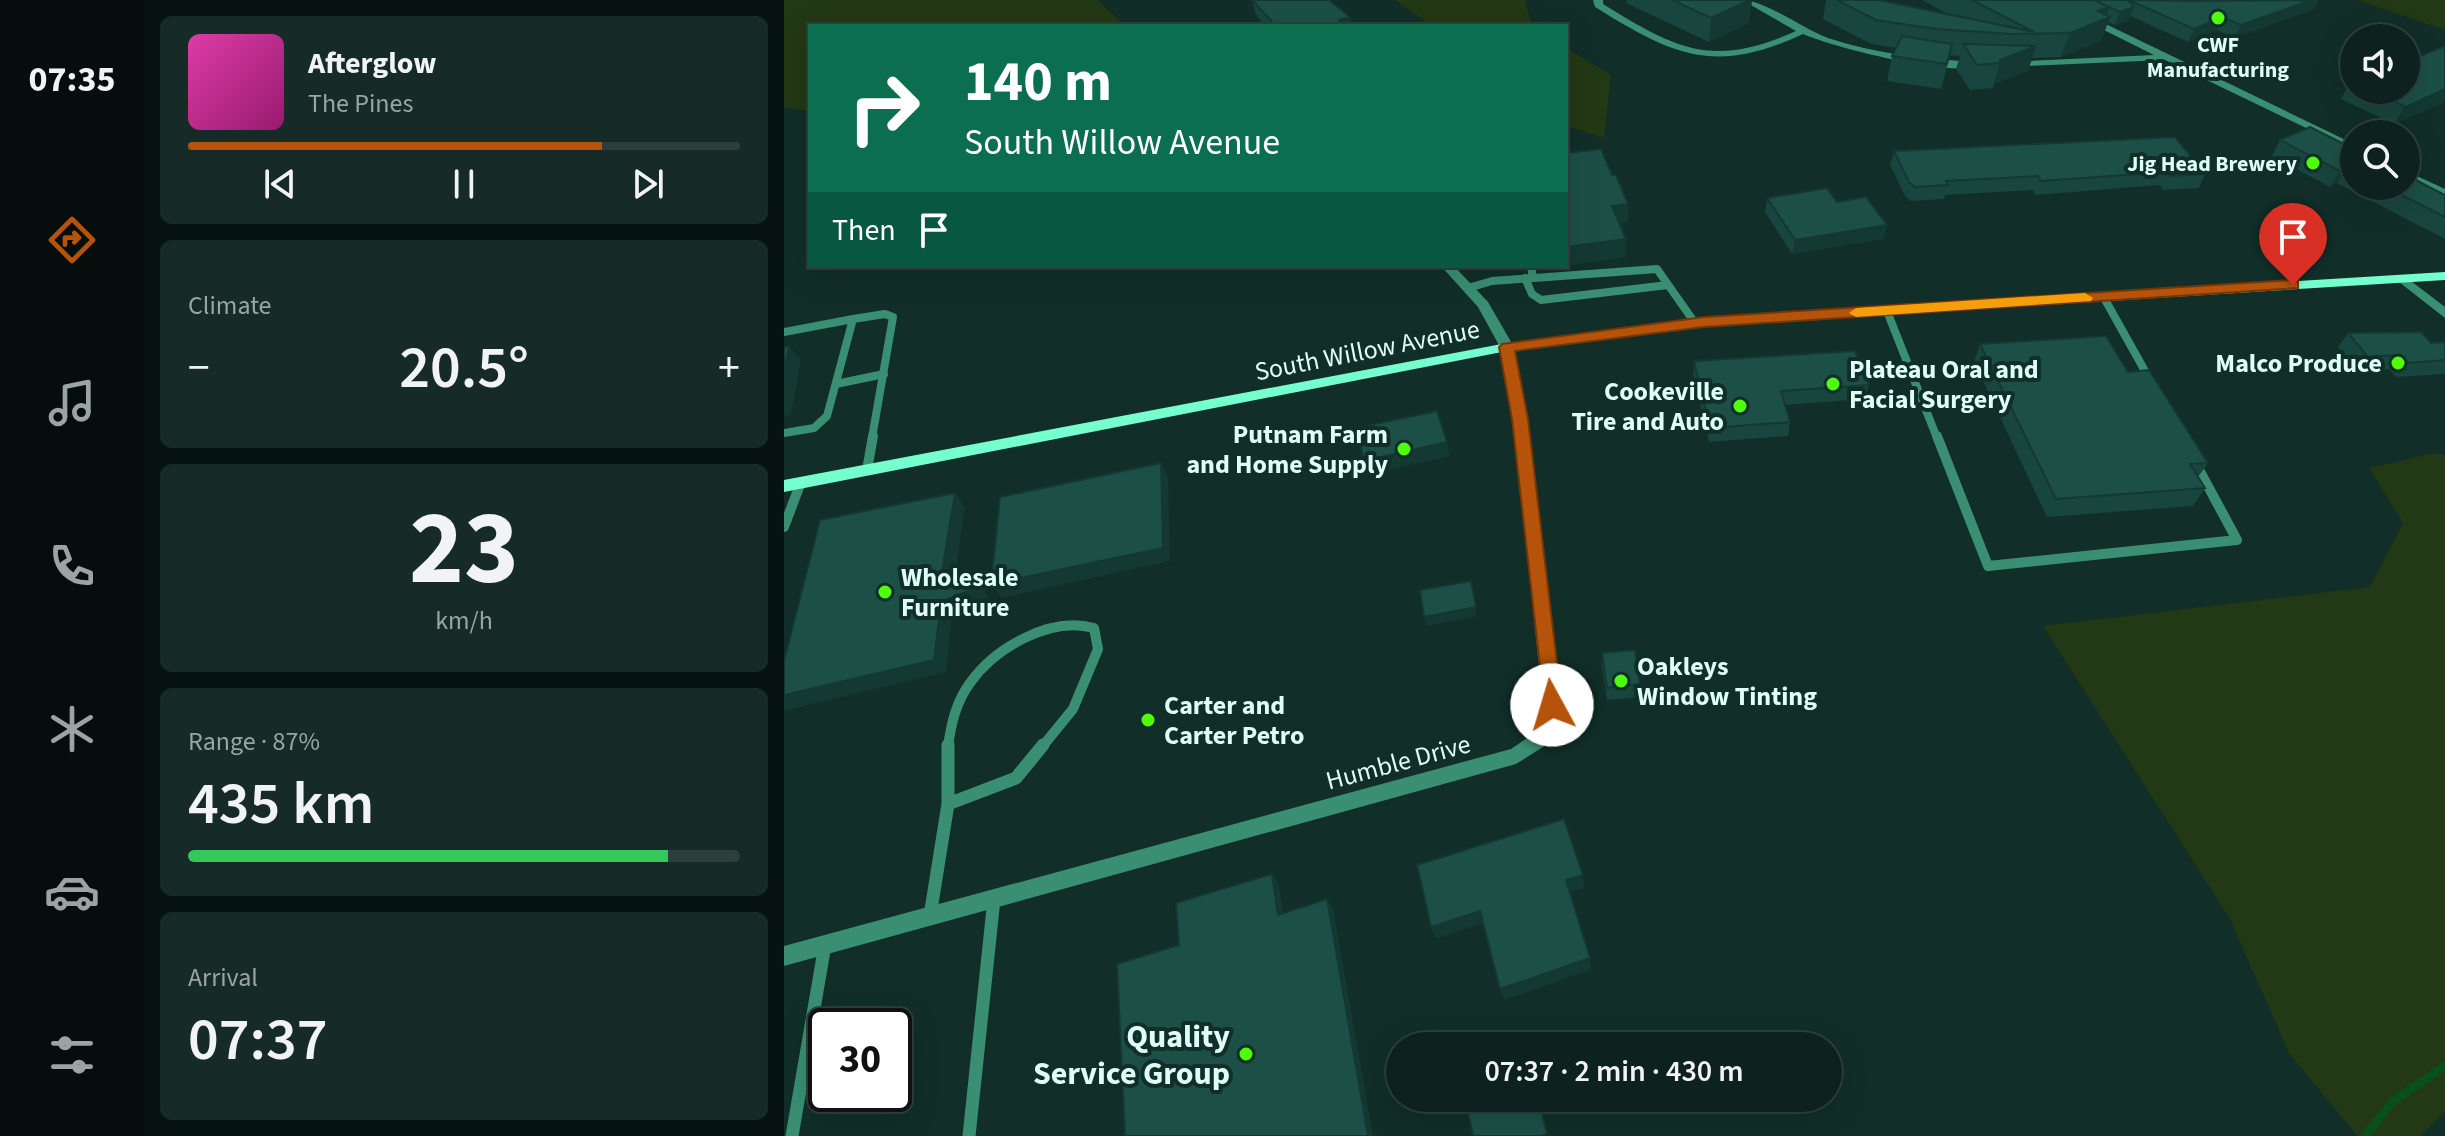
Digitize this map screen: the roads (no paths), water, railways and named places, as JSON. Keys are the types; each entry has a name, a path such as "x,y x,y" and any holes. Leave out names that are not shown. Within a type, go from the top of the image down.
{"main road":[{"name":"South Willow Avenue","path":"784,486 1507,347 1695,323 2445,276"}],"street":[{"path":"1598,0 1598,5 1651,34 1693,53 1723,58 1769,49 1803,31"},
{"path":"1747,0 1803,31 1856,48 1908,59 1974,65 2170,57"},
{"path":"2049,0 2340,141"},
{"path":"2420,181 2445,193"},
{"name":"Humble Drive","path":"784,956 1516,756 1540,739 1552,705 1520,419 1507,347 1483,305 1449,268"},
{"path":"2403,279 2445,314"}],"lane":[{"path":"1531,268 1532,294 1541,300 1668,285"},
{"path":"1468,288 1492,281 1657,269 1695,323"},
{"path":"2103,296 2157,392"},
{"path":"1887,311 1988,566 2237,540 2193,459"},
{"path":"784,332 885,314 893,317 867,470"},
{"path":"784,433 814,428 827,416 853,319"},
{"path":"836,384 884,374"},
{"path":"784,527 801,482"},
{"path":"930,916 948,804 946,749 961,693 968,681 1005,648 1044,631 1079,623 1094,628 1098,649 1073,709 1016,778 948,804"},
{"path":"969,1136 994,899"},
{"path":"792,1136 825,945"}],"waterway":[{"path":"2365,1136 2393,1101 2445,1066"}],"place":[{"name":"CWF Manufacturing","path":"2218,18"},
{"name":"Jig Head Brewery","path":"2313,163"},
{"name":"Malco Produce","path":"2398,363"},
{"name":"Plateau Oral and Facial Surgery","path":"1833,384"},
{"name":"Cookeville Tire and Auto","path":"1740,406"},
{"name":"Putnam Farm and Home Supply","path":"1404,449"},
{"name":"Wholesale Furniture","path":"885,592"},
{"name":"Oakleys Window Tinting","path":"1621,681"},
{"name":"Carter and Carter Petro","path":"1148,720"},
{"name":"Quality Service Group","path":"1246,1054"}]}
